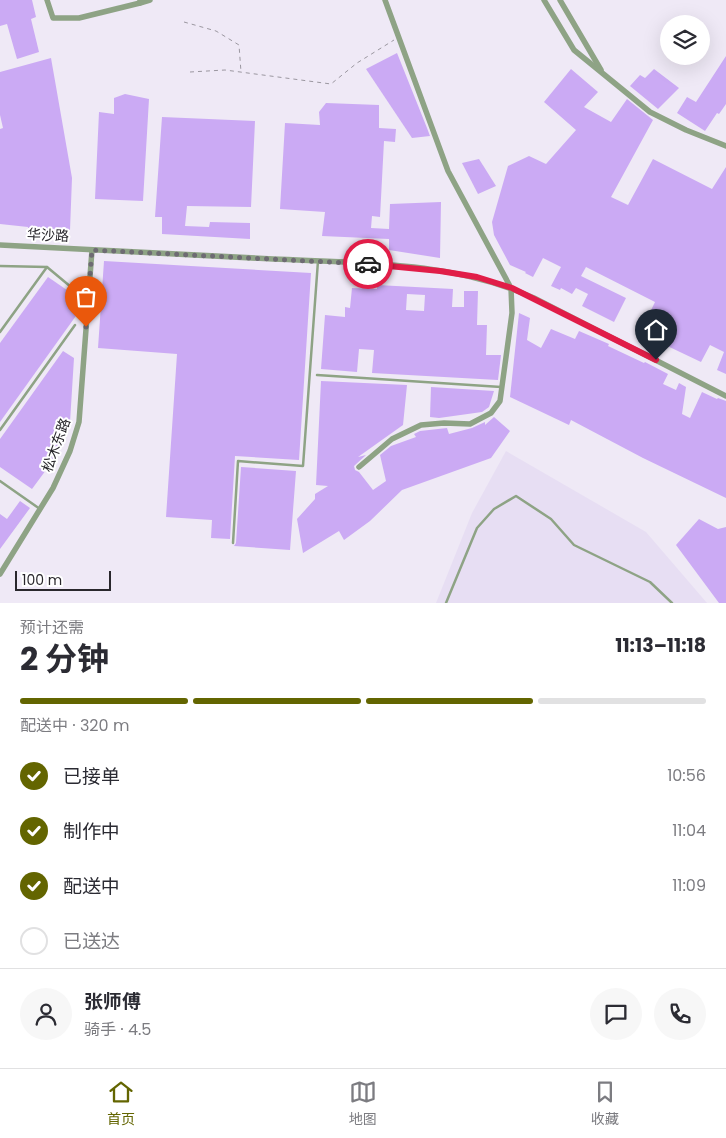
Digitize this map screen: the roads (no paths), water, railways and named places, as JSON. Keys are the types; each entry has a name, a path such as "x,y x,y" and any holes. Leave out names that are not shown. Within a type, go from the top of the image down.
{"street":[{"path":"47,0 53,18 78,18 150,0"},
{"path":"359,467 392,439 421,425 444,423 470,424 491,413 500,402 512,313 512,288 448,171 385,0"},
{"path":"544,0 574,50 650,112 686,130 726,146"},
{"path":"560,0 604,74"},
{"name":"华沙路","path":"0,245 375,264 477,277 512,288 726,396"},
{"name":"松木东路","path":"0,574 40,510 56,480 70,451 79,422 92,250"}],"lane":[{"path":"232,543 238,461 303,466 318,261"},
{"path":"0,266 47,267 77,292"},
{"path":"0,332 47,267"},
{"path":"0,430 76,325"},
{"path":"317,375 502,387"},
{"path":"0,481 40,510"},
{"path":"446,603 477,528 494,509 516,496 551,519 574,545 650,582 672,603"}]}
